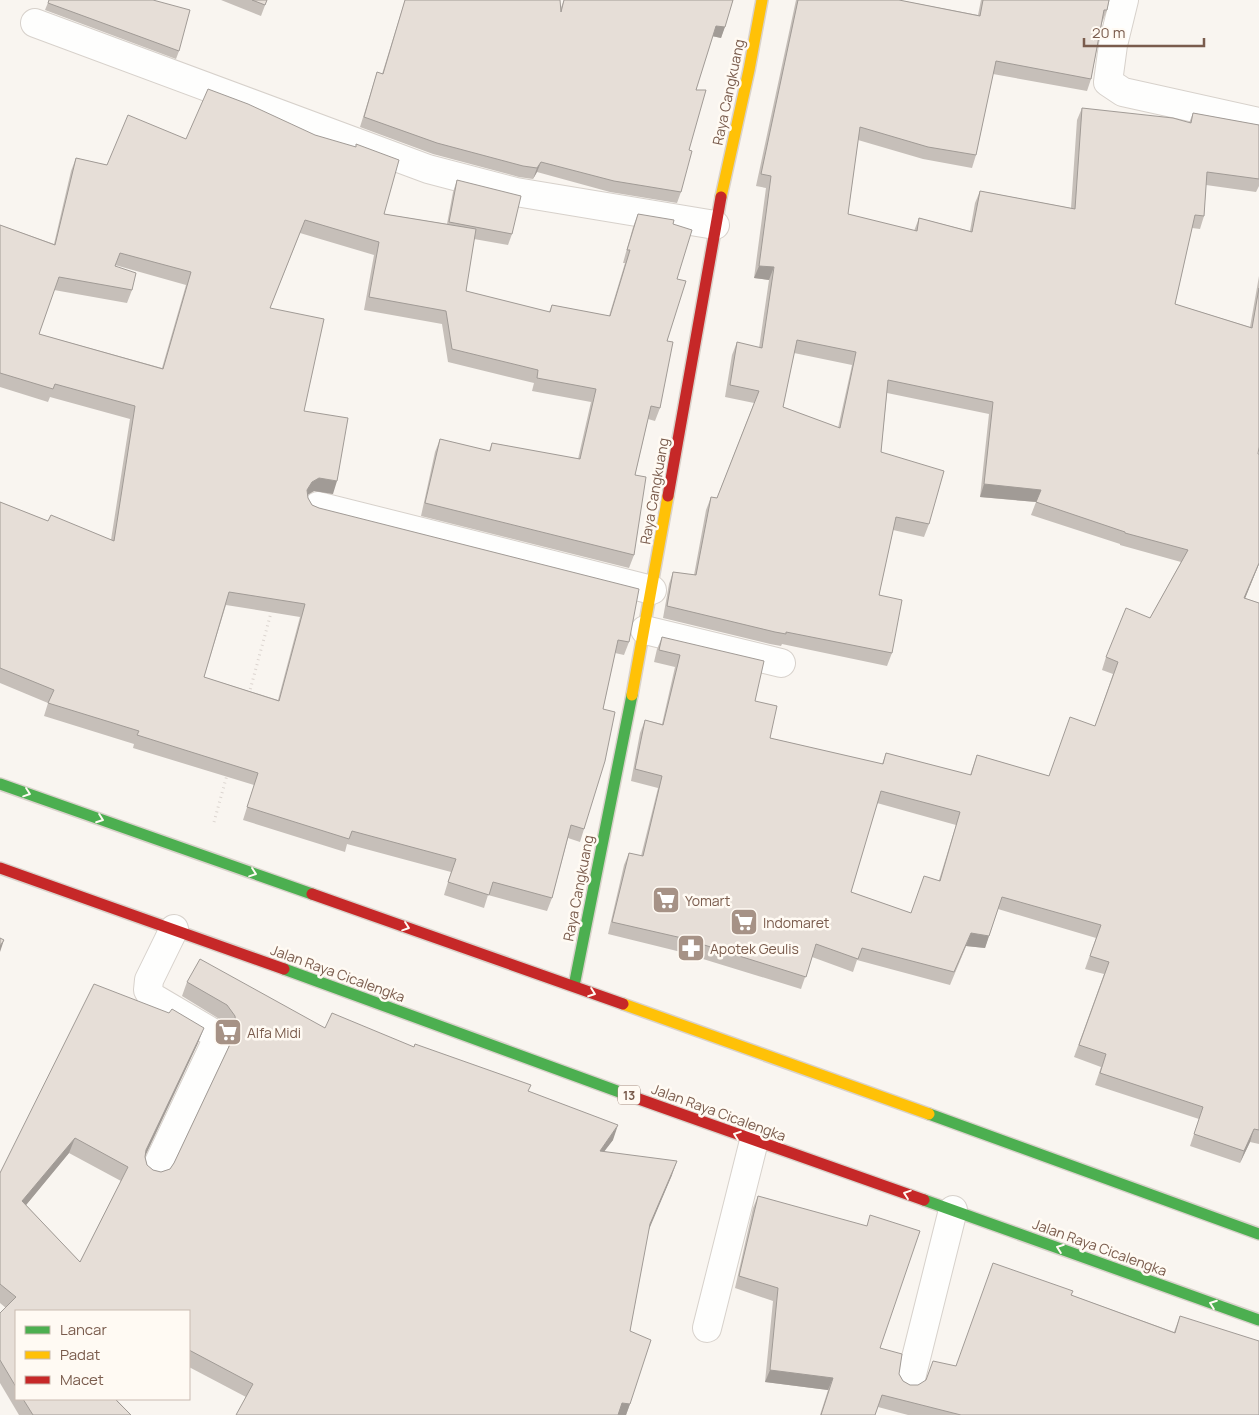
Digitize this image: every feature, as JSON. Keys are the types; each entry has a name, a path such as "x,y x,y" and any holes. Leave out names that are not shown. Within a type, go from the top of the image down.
{"main road":[{"name":"Raya Cangkuang","path":"574,986 645,630 715,224 749,70 762,0"},
{"path":"0,784 574,986 1259,1234"},
{"name":"Jalan Raya Cicalengka","path":"0,868 174,929 754,1141 1259,1320"}],"street":[{"path":"1124,0 1113,45 1108,82 1123,92 1259,122"},
{"path":"35,23 428,169 516,192 715,224"},
{"path":"318,506 652,590"},
{"path":"645,630 780,663"},
{"path":"155,1171 210,1055 216,1038 213,1033 152,997 148,990 149,980 174,929"},
{"path":"707,1328 754,1141"},
{"path":"910,1382 953,1210"}],"path":[{"path":"246,703 272,608"},
{"path":"205,856 228,770"}],"building":[{"path":"49,0 153,0 190,10 179,51 48,3"},
{"path":"252,0 267,0 265,5"},
{"path":"405,0 560,0 561,12 564,0 733,0 725,27 716,26 696,90 706,90 689,150 692,151 681,192 614,181 541,162 537,168 523,166 437,143 364,117 377,72 383,74"},
{"path":"798,0 899,0 980,16 983,0 1109,0 1107,10 1104,10 1091,79 996,61 976,155 928,147 860,127 848,214 917,231 919,218 972,232 980,191 1075,209 1082,108 1173,118 1191,123 1193,113 1259,125 1259,179 1207,172 1204,216 1195,215 1175,304 1252,328 1259,288 1259,563 1244,598 1259,603 1259,1130 1254,1129 1244,1151 1194,1134 1203,1107 1100,1073 1106,1054 1079,1045 1109,962 1090,956 1101,925 1002,897 989,936 971,933 954,972 862,948 858,959 816,944 806,977 682,938 612,922 629,853 643,856 662,776 635,769 645,720 663,725 680,655 659,650 662,637 764,661 755,701 777,706 770,738 883,764 886,753 971,775 977,755 1049,776 1070,717 1095,726 1118,662 1106,657 1126,608 1150,618 1188,550 1125,533 1036,502 1041,490 984,484 993,402 888,380 881,452 944,471 929,524 896,517 879,595 902,600 892,653 786,632 786,634 775,632 667,606 673,572 696,575 711,497 717,498 759,391 730,385 737,342 762,348 774,267 759,266 771,176 761,174","holes":["797,340 856,352 840,428 783,407","881,791 960,812 940,881 924,876 911,913 851,892"]},
{"path":"208,89 248,104 315,135 356,147 356,144 399,160 384,214 476,229 466,291 550,312 552,305 610,316 630,250 627,250 638,214 674,220 673,224 692,230 677,279 686,281 667,341 673,342 660,408 651,406 635,475 646,477 634,555 425,503 440,439 490,451 492,443 580,459 596,389 537,378 538,370 452,349 446,311 369,297 379,242 305,220 270,308 324,319 304,411 348,418 337,481 319,478 312,482 307,490 308,498 312,505 639,589 629,642 618,640 603,709 615,712 605,761 584,829 571,825 552,898 493,882 489,895 448,882 456,859 352,831 349,839 247,807 258,773 137,735 139,731 48,703 54,690 0,668 0,502 48,521 51,515 114,541 135,406 55,384 53,389 0,373 0,225 55,245 76,158 107,165 128,115 186,139","holes":["120,253 191,272 163,369 39,334 59,277 132,290 136,273 115,266","229,592 305,604 279,701 204,677"]},
{"path":"457,180 521,196 512,234 449,222"},
{"path":"0,938 4,940 0,946"},
{"path":"200,959 325,1028 332,1013 414,1047 415,1044 531,1085 528,1091 618,1125 600,1151 677,1161 650,1224 630,1331 651,1340 630,1404 622,1403 618,1415 236,1415 253,1384 190,1351 190,1310 15,1310 15,1385 0,1360 0,1313 16,1297 0,1284 0,1173 94,984 169,1013 172,1009 204,1028 146,1150 147,1165 153,1170 161,1172 170,1169 174,1163 233,1038 236,1027 235,1016 227,1005 187,982","holes":["75,1138 128,1167 80,1262 22,1201"]},
{"path":"758,1196 867,1226 870,1215 920,1231 880,1348 902,1354 899,1374 903,1381 910,1385 918,1385 926,1380 933,1361 956,1366 993,1263 1073,1291 1071,1295 1175,1333 1180,1316 1259,1341 1259,1415 961,1415 882,1395 875,1415 821,1415 833,1378 770,1370 778,1288 739,1276"},
{"path":"24,1400 116,1400 131,1415 33,1415"}],"traffic: fast":[{"path":"574,986 632,695"},
{"path":"0,784 312,894"},
{"path":"284,969 636,1098"},
{"path":"929,1114 1259,1234"},
{"path":"924,1200 1259,1320"}],"traffic: slow":[{"path":"721,197 749,70 762,0"},
{"path":"632,695 668,496"},
{"path":"623,1004 929,1114"}],"traffic: jam":[{"path":"668,496 721,197"},
{"path":"0,868 284,969"},
{"path":"312,894 623,1004"},
{"path":"636,1098 924,1200"}],"place":[{"name":"Yomart","path":"666,900"},
{"name":"Indomaret","path":"744,922"},
{"name":"Apotek Geulis","path":"691,948"},
{"name":"Alfa Midi","path":"228,1032"}]}
